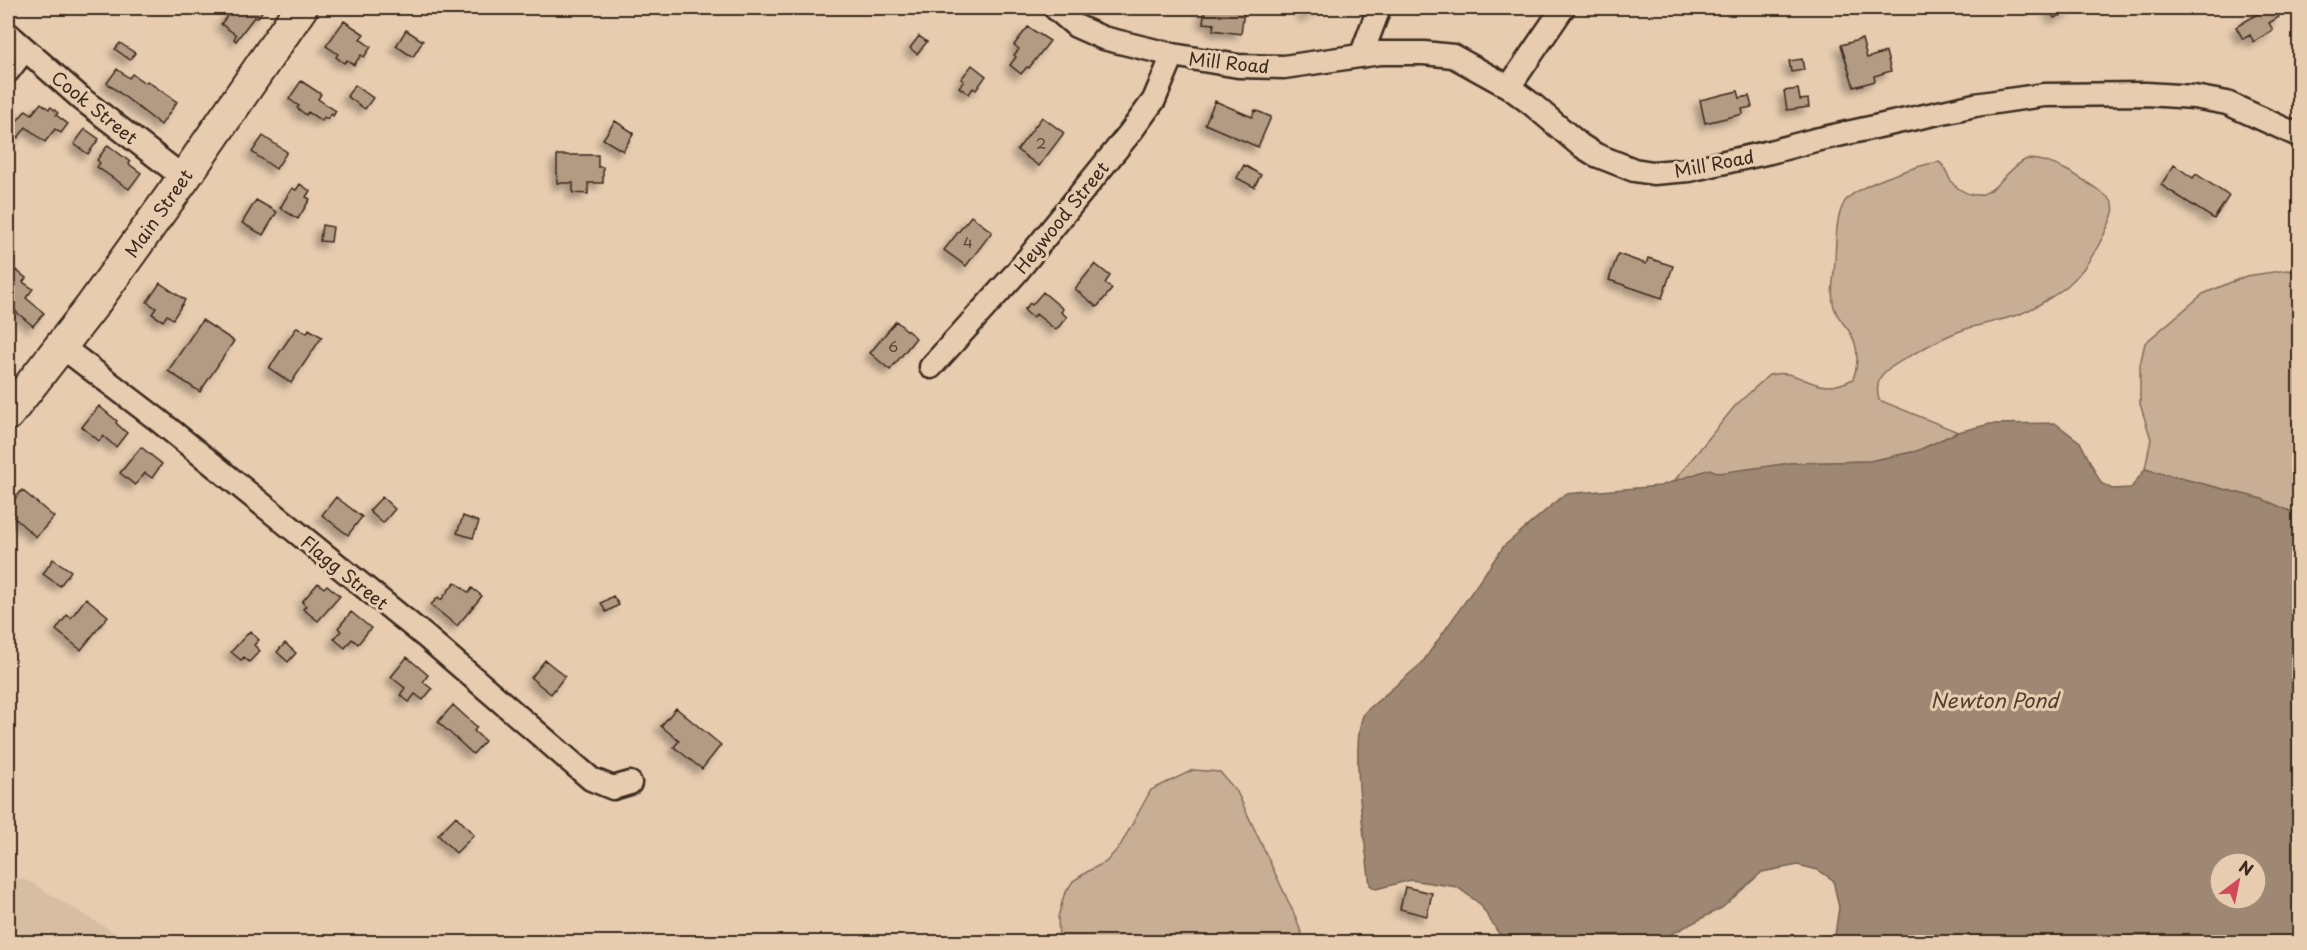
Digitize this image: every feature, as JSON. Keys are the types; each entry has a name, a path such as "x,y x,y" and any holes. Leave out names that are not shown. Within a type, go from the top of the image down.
{"main road":[{"name":"Main Street","path":"8,414 61,346 184,178 263,60 301,8"}],"street":[{"name":"Mill Road","path":"1055,8 1076,26 1103,38 1173,55 1238,66 1284,67 1361,56 1424,53 1453,57 1509,87 1580,145 1596,155 1634,170 1653,173 1689,170 1964,108 2044,95 2146,94 2194,97 2227,104 2295,126"},
{"path":"1361,56 1379,8"},
{"path":"1509,87 1563,8"},
{"name":"Cook Street","path":"8,34 83,100 184,178"},
{"path":"8,71 25,49"},
{"name":"Heywood Street","path":"931,367 1026,261 1129,134 1154,100 1173,55"},
{"name":"Flagg Street","path":"61,346 158,420 425,636 591,779 613,788 630,783"}],"shaded area":[{"path":"2027,159 2048,162 2078,177 2109,198 2113,205 2113,213 2086,266 2067,286 2020,314 1947,336 1901,361 1882,375 1878,386 1879,400 1958,432 1917,451 1870,461 1791,463 1674,481 1735,406 1769,375 1781,373 1828,386 1853,379 1857,360 1856,348 1849,331 1836,312 1832,294 1837,224 1841,209 1850,196 1887,177 1939,162 1954,185 1966,193 1977,195 1986,193"},
{"path":"2287,270 2299,272 2299,515 2262,499 2145,469 2151,439 2140,404 2140,365 2145,343 2203,294 2246,276"},
{"path":"1193,770 1220,772 1237,792 1297,920 1304,942 1059,942 1058,917 1064,895 1073,881 1106,862 1120,846 1151,790"},
{"path":"8,876 28,881 130,942 8,942"},
{"path":"693,939 695,942 453,942 457,941"}],"water":[{"name":"Newton Pond","path":"2055,423 2080,442 2101,483 2112,489 2131,488 2145,469 2262,499 2299,515 2299,942 1834,942 1839,907 1833,880 1818,870 1798,865 1762,872 1722,908 1656,942 1518,942 1499,934 1480,904 1457,887 1411,880 1376,889 1370,885 1358,769 1360,726 1365,712 1422,663 1504,546 1565,494 1660,486 1710,469 1719,473 1791,463 1870,461 1917,451 1958,432 1990,424"}],"building":[{"path":"233,8 265,8 257,18 254,17 236,41 234,39 236,35 221,24"},
{"path":"1205,8 1244,11 1241,34 1213,30 1214,24 1203,23"},
{"path":"1300,8 1320,8 1306,16"},
{"path":"2049,8 2078,8 2054,18"},
{"path":"2267,8 2274,8 2279,17 2269,23 2273,30 2254,42 2250,35 2243,39 2236,27"},
{"path":"344,21 364,34 360,39 371,47 354,65 347,60 344,63 336,57 338,54 326,46"},
{"path":"1028,27 1050,41 1029,68 1027,67 1021,74 1010,65 1019,49 1014,45"},
{"path":"406,30 423,41 413,57 396,46"},
{"path":"919,36 927,42 917,54 910,48"},
{"path":"1862,39 1867,58 1886,52 1891,71 1874,76 1875,81 1854,87 1841,45"},
{"path":"120,43 135,53 130,60 115,49"},
{"path":"1802,59 1804,70 1791,72 1789,61"},
{"path":"972,65 986,76 976,90 973,88 969,94 959,87 964,81 961,79"},
{"path":"117,69 129,78 132,74 145,83 147,81 177,102 161,125 107,83"},
{"path":"301,81 321,94 318,99 336,111 333,116 331,114 327,119 324,117 322,121 308,112 306,115 297,108 299,106 289,99"},
{"path":"355,85 373,98 365,109 347,96"},
{"path":"1798,89 1800,100 1808,99 1809,107 1787,110 1784,91"},
{"path":"1738,91 1740,98 1749,96 1752,107 1742,109 1743,114 1705,123 1700,100"},
{"path":"1215,101 1252,117 1255,110 1271,117 1258,147 1205,124"},
{"path":"41,103 49,109 51,107 58,113 56,115 68,124 61,133 55,129 45,142 26,127 18,138 9,131 26,110 32,114"},
{"path":"1042,117 1064,133 1039,166 1017,150"},
{"path":"615,121 634,133 623,151 603,139"},
{"path":"85,129 99,139 88,154 74,144"},
{"path":"263,136 287,152 276,169 252,152"},
{"path":"108,145 141,173 129,189 97,167 100,163 97,160"},
{"path":"557,155 598,155 598,167 603,167 603,183 588,183 588,194 573,193 573,183 557,183"},
{"path":"1244,165 1261,175 1254,187 1237,178"},
{"path":"2174,165 2193,178 2196,174 2229,196 2214,219 2161,185"},
{"path":"300,184 310,191 306,197 310,199 298,219 280,208 292,188 296,190"},
{"path":"256,200 277,212 263,235 242,223"},
{"path":"971,216 992,232 966,266 944,250"},
{"path":"322,225 333,227 331,242 320,241"},
{"path":"1618,254 1646,264 1648,258 1673,266 1662,298 1609,280"},
{"path":"1095,264 1110,276 1105,283 1112,289 1097,307 1075,289"},
{"path":"8,269 13,274 16,270 26,278 23,282 33,289 26,298 44,313 33,326 8,305"},
{"path":"160,283 185,300 173,319 167,315 163,321 152,314 156,308 147,302"},
{"path":"1043,292 1063,309 1061,312 1067,317 1056,330 1036,314 1033,318 1024,310 1030,303 1032,305"},
{"path":"202,320 234,341 200,392 168,371"},
{"path":"896,321 916,338 890,370 870,353"},
{"path":"297,327 307,333 309,329 322,337 291,383 269,368"},
{"path":"99,406 127,433 116,447 103,436 99,441 82,427"},
{"path":"141,447 162,464 152,478 145,473 135,485 120,473"},
{"path":"22,490 54,517 36,537 8,512 8,507"},
{"path":"336,497 362,517 348,535 322,515"},
{"path":"382,497 395,509 383,523 369,511"},
{"path":"463,516 479,522 473,538 457,533"},
{"path":"53,559 71,571 60,586 43,574"},
{"path":"455,582 469,593 472,588 482,596 457,626 431,605 438,597 441,600"},
{"path":"318,583 324,588 327,585 340,596 318,621 303,609 306,606 302,602"},
{"path":"613,596 619,605 606,612 601,603"},
{"path":"86,598 108,616 81,650 56,630 67,615 71,618"},
{"path":"351,612 371,628 358,644 352,639 345,648 334,639 341,631 338,628"},
{"path":"250,631 259,640 254,645 260,651 249,662 244,657 241,660 231,652"},
{"path":"285,643 296,653 288,662 277,652"},
{"path":"407,657 428,675 423,682 432,689 423,700 415,694 409,702 400,695 405,688 391,677"},
{"path":"545,660 565,676 551,694 531,678"},
{"path":"453,705 477,727 474,731 485,741 473,754 438,722"},
{"path":"676,708 721,745 702,769 674,747 679,741 661,726"},
{"path":"456,816 474,835 456,853 438,835"},
{"path":"1405,887 1432,893 1427,916 1400,909"}]}
